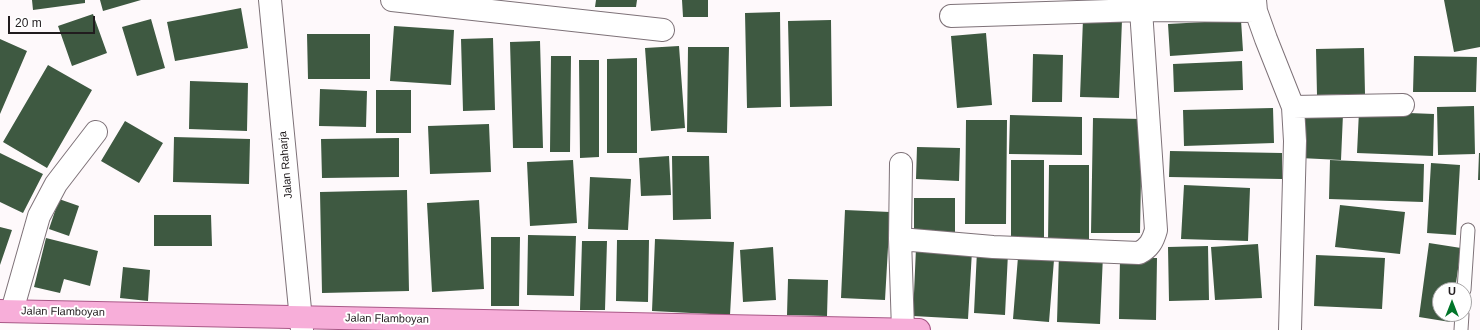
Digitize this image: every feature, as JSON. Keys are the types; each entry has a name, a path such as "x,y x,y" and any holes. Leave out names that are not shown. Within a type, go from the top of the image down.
{"main road":[{"name":"Jalan Flamboyan","path":"6,311 301,324 919,330"}],"street":[{"name":"Jalan Raharja","path":"270,0 301,324"},
{"path":"392,0 663,30"},
{"path":"951,16 1255,5 1293,107 1295,141 1290,330"},
{"path":"900,239 1001,248 1139,254 1147,249 1153,240 1156,230 1141,10"},
{"path":"1293,107 1403,105"},
{"path":"6,311 39,216 56,184 96,132"},
{"path":"901,164 900,239 903,330"}],"lane":[{"path":"1465,282 1468,230"}],"building":[{"path":"32,0 85,0 85,3 33,10"},
{"path":"100,0 141,0 103,11"},
{"path":"596,0 637,0 636,7 595,7"},
{"path":"682,0 708,0 708,17 683,17"},
{"path":"1444,0 1480,0 1480,47 1454,52"},
{"path":"241,8 248,48 175,61 167,22"},
{"path":"780,12 781,107 747,108 745,13"},
{"path":"93,14 107,53 72,66 58,26"},
{"path":"151,19 165,68 137,76 122,27"},
{"path":"1083,19 1122,20 1119,98 1080,97"},
{"path":"831,20 832,106 790,107 788,21"},
{"path":"1241,20 1243,51 1170,56 1168,24"},
{"path":"394,26 454,30 451,85 390,81"},
{"path":"986,33 992,105 957,108 951,36"},
{"path":"307,34 370,34 370,79 308,79"},
{"path":"493,38 495,110 463,111 461,39"},
{"path":"0,39 27,51 0,114"},
{"path":"540,41 543,148 513,148 510,42"},
{"path":"679,46 685,128 651,131 645,48"},
{"path":"688,47 729,47 727,133 687,132"},
{"path":"1364,48 1365,94 1317,95 1316,49"},
{"path":"1033,54 1063,55 1062,102 1032,102"},
{"path":"551,56 571,56 570,152 550,152"},
{"path":"1414,56 1477,57 1476,92 1413,92"},
{"path":"637,58 637,153 607,153 607,59"},
{"path":"579,60 599,60 599,157 580,158"},
{"path":"1242,61 1243,90 1174,92 1173,64"},
{"path":"48,65 92,90 47,168 3,142"},
{"path":"190,81 248,83 247,131 189,129"},
{"path":"320,89 367,91 366,127 319,126"},
{"path":"376,90 411,90 411,133 376,133"},
{"path":"1474,106 1475,154 1438,155 1437,107"},
{"path":"1273,108 1274,143 1184,146 1183,110"},
{"path":"1359,111 1434,114 1433,156 1357,153"},
{"path":"1303,112 1343,114 1341,160 1300,158"},
{"path":"1010,115 1082,117 1082,155 1009,154"},
{"path":"1093,118 1142,119 1140,233 1091,233"},
{"path":"966,120 1007,120 1006,224 965,224"},
{"path":"125,121 163,143 139,183 101,161"},
{"path":"489,124 491,172 430,174 428,126"},
{"path":"174,137 250,139 249,184 173,182"},
{"path":"399,138 399,177 322,178 321,139"},
{"path":"917,147 960,148 959,181 916,179"},
{"path":"1170,151 1282,153 1282,179 1169,177"},
{"path":"0,153 43,174 23,213 0,202"},
{"path":"1479,153 1480,180 1478,180"},
{"path":"669,156 671,195 641,196 639,158"},
{"path":"672,156 709,156 711,219 673,220"},
{"path":"573,160 577,223 530,226 527,162"},
{"path":"1011,160 1044,160 1044,240 1011,240"},
{"path":"1330,160 1424,164 1423,202 1329,199"},
{"path":"1431,163 1460,165 1456,235 1427,233"},
{"path":"1049,165 1089,165 1089,242 1048,242"},
{"path":"590,177 631,179 628,230 588,229"},
{"path":"1184,185 1250,188 1248,241 1181,239"},
{"path":"407,190 409,291 322,293 320,192"},
{"path":"914,198 955,198 955,232 914,232"},
{"path":"59,199 79,206 69,236 49,229"},
{"path":"479,200 484,289 432,292 427,203"},
{"path":"1340,205 1405,212 1400,254 1335,247"},
{"path":"845,210 890,212 885,300 841,298"},
{"path":"154,215 211,215 212,246 154,246"},
{"path":"0,227 12,230 0,265"},
{"path":"528,235 576,236 574,296 527,295"},
{"path":"491,237 520,237 519,306 491,306"},
{"path":"46,238 98,251 90,286 64,279 60,293 34,287"},
{"path":"655,239 734,242 730,315 652,311"},
{"path":"617,240 649,240 648,302 616,301"},
{"path":"582,241 607,241 605,310 580,310"},
{"path":"1429,243 1461,248 1456,282 1432,282 1432,319 1419,317"},
{"path":"1258,244 1262,298 1215,300 1211,247"},
{"path":"1208,246 1209,300 1169,301 1168,247"},
{"path":"773,247 776,300 743,302 740,250"},
{"path":"916,248 972,251 968,319 913,316"},
{"path":"977,251 1008,253 1005,315 974,313"},
{"path":"1059,253 1103,255 1100,324 1057,322"},
{"path":"1316,255 1385,258 1382,309 1314,306"},
{"path":"1018,257 1054,260 1049,322 1013,319"},
{"path":"1120,258 1157,258 1156,320 1119,319"},
{"path":"123,267 150,270 148,301 120,298"},
{"path":"788,279 828,280 827,316 787,315"}]}
